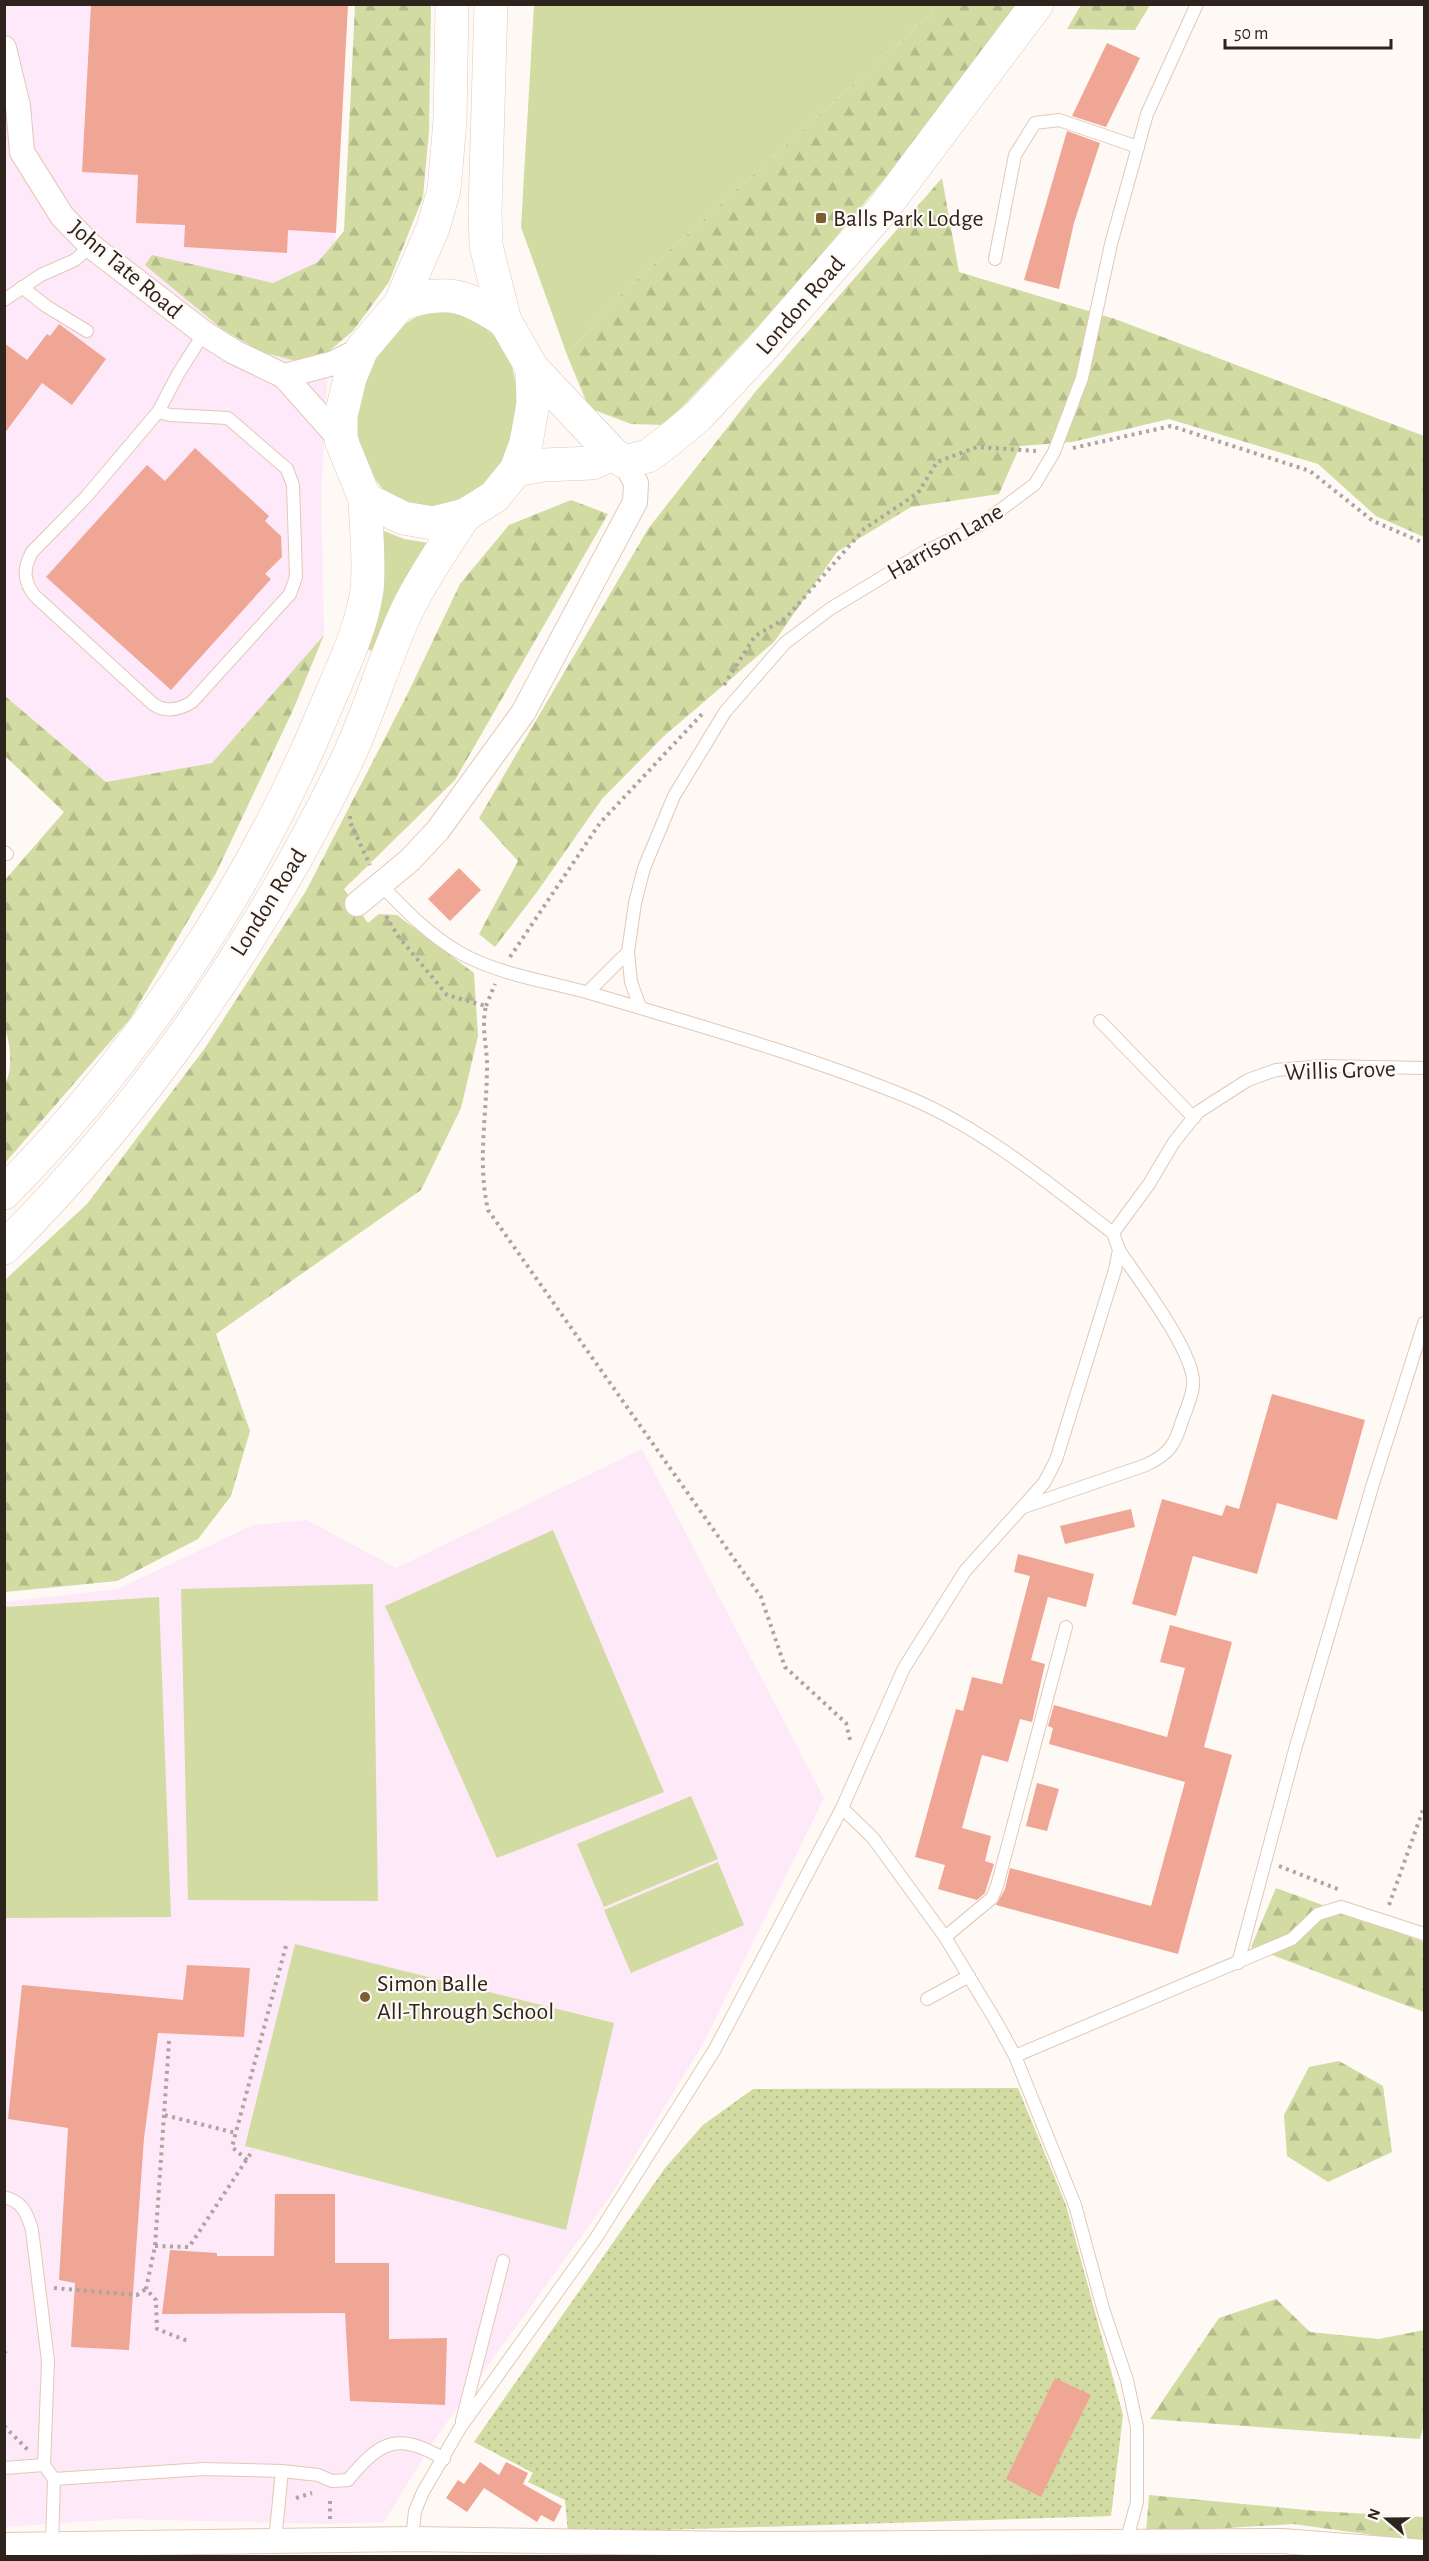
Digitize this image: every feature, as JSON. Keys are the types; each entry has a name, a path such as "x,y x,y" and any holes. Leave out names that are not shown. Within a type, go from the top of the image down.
{"main road":[{"path":"452,4 450,121 444,190 433,228 400,304 362,349 347,387 341,416 341,440 365,499 403,518 433,524 465,515 494,497 516,470 526,443 533,404 532,368"},
{"path":"491,4 486,246 505,321 532,368 619,458"},
{"name":"London Road","path":"516,470 543,465 592,463 648,456 698,416 760,350 883,209 1037,4"},
{"path":"400,304 426,296 453,295 476,302 505,321"},
{"name":"London Road","path":"4,1193 93,1094 155,1014 217,920 280,809 311,744 360,619 368,564 365,499"},
{"name":"London Road","path":"4,1248 51,1202 117,1124 182,1039 246,938 298,854 344,766 408,607 465,515"}],"street":[{"name":"John Tate Road","path":"4,48 18,106 13,151 62,216 90,246 204,333 234,352 284,376"},
{"path":"341,440 284,376 334,363 362,349"},
{"path":"369,893 410,860 438,830 523,713 635,502 636,483 619,458"},
{"path":"4,2545 52,2545 137,2551 275,2541 412,2539 639,2550 1050,2549 1126,2542 1210,2549 1282,2541 1425,2552"}],"lane":[{"name":"Harrison Lane","path":"640,1007 631,982 628,952 635,903 657,834 702,747 754,676 785,643 830,609 924,552 979,526 1035,484 1054,452 1082,378 1109,255 1147,114 1197,4"},
{"path":"995,259 1015,155 1035,123 1059,120 1138,147"},
{"path":"4,300 40,275 75,260 90,246"},
{"path":"22,286 46,306 87,331"},
{"path":"158,412 195,417 228,418 287,469 293,485 295,543 296,577 290,594 192,702 180,709 168,710 153,704 35,596 27,586 25,574 32,552 86,497 158,412 178,374 204,333"},
{"path":"369,893 464,955 501,970 588,992 708,1028 910,1098 966,1125 1113,1233 1119,1250 1179,1342 1191,1367 1194,1386 1177,1437 1165,1456 1146,1465 1024,1508"},
{"path":"588,992 628,952"},
{"path":"1100,1021 1194,1118"},
{"name":"Willis Grove","path":"1113,1233 1149,1184 1174,1142 1194,1118 1248,1080 1276,1070 1324,1066 1425,1068"},
{"path":"412,2539 415,2511 423,2492 460,2428 596,2238 687,2097 842,1808 904,1668 965,1571 1024,1508 1044,1483 1056,1460 1115,1270 1119,1250"},
{"path":"1238,1963 1264,1861 1372,1487 1425,1323"},
{"path":"945,1937 992,1898 997,1886 1066,1627"},
{"path":"842,1808 873,1838 945,1937 969,1976 1015,2056 1075,2205 1104,2312 1127,2380 1137,2427 1137,2502 1126,2542"},
{"path":"1015,2056 1292,1939 1318,1914 1341,1907 1425,1934"},
{"path":"927,1999 969,1976"},
{"path":"4,2197 15,2199 27,2214 38,2287 48,2361 44,2465 54,2479 52,2545"},
{"path":"460,2428 503,2261"},
{"path":"54,2479 204,2469 282,2471 318,2475 332,2481 348,2480 368,2456 394,2442 419,2445 444,2459"},
{"path":"4,2468 44,2465"},
{"path":"275,2541 282,2471"}],"path":[{"path":"1054,452 1171,426 1310,471 1373,521 1425,543"},
{"path":"369,893 398,936 447,995 486,1006"},
{"path":"501,970 486,1006 483,1021 487,1066 482,1181 488,1210 760,1597 785,1667 846,1722 858,1771"},
{"path":"1378,1904 1388,1908 1425,1807"},
{"path":"1264,1861 1347,1892"},
{"path":"247,2160 232,2147 287,1942"},
{"path":"38,2287 137,2295 146,2289 155,2246 169,2040"},
{"path":"164,2115 236,2133"},
{"path":"155,2246 189,2247 253,2150"},
{"path":"146,2289 156,2300 157,2329 188,2341"},
{"path":"4,2350 8,2357"},
{"path":"4,2426 44,2465"},
{"path":"295,2505 296,2498 305,2493 330,2493 330,2524"}],"shaded area":[{"path":"5,5 348,5 321,495 324,635 212,763 106,782 5,696"},
{"name":"Simon Balle All-Through School","path":"642,1449 824,1798 703,2044 609,2198 435,2439 384,2522 330,2524 122,2519 5,2527 5,1602 118,1589 253,1525 307,1520 396,1568"}],"green space":[{"path":"355,5 431,5 429,131 423,197 389,282 353,331 328,352 308,360 292,360 262,352 222,329 145,265 152,255 273,283 318,262 344,231"},
{"path":"534,5 941,5 616,299 567,355 521,227"},
{"path":"941,5 1018,5 931,123 785,298 665,425 631,424 589,408 567,355 616,299"},
{"path":"1081,5 1150,5 1135,30 1067,29"},
{"path":"942,178 959,272 1115,319 1424,436 1424,537 1376,516 1318,464 1169,419 1072,442 1020,446 999,494 911,507 837,552 774,642 664,736 602,799 537,892 495,947 479,934 518,861 479,818 648,529 756,391"},
{"path":"449,311 469,318 486,328 498,341 508,356 514,373 516,411 508,449 500,467 490,480 462,503 454,506 424,507 395,499 380,486 364,456 358,437 357,417 366,377 387,341 418,316"},
{"path":"571,500 608,514 455,780 344,889 368,923 379,914 397,915 474,973 478,1036 461,1108 421,1190 216,1334 250,1431 231,1496 198,1539 117,1581 5,1592 5,1280 87,1204 205,1048 306,891 407,695 460,584 509,525"},
{"path":"382,530 404,539 435,544 377,653 364,648"},
{"path":"324,635 293,710 216,873 130,1019 5,1163 5,1083 8,1078 10,1056 4,1028 5,880 64,812 5,756 5,696 106,782 212,763"},
{"path":"553,1530 664,1792 497,1858 385,1606"},
{"path":"373,1584 378,1901 188,1900 181,1589"},
{"path":"159,1597 171,1917 5,1918 5,1607"},
{"path":"691,1796 718,1859 604,1907 577,1844"},
{"path":"718,1862 744,1925 631,1973 604,1910"},
{"path":"1276,1888 1424,1942 1424,2012 1251,1947"},
{"path":"295,1944 614,2023 566,2230 245,2146"},
{"path":"1339,2061 1383,2086 1392,2152 1328,2182 1287,2156 1284,2115 1309,2067"},
{"path":"1018,2088 1066,2205 1123,2415 1111,2516 568,2533 565,2500 528,2482 533,2473 474,2442 665,2168 703,2125 753,2089"},
{"path":"1276,2299 1310,2332 1379,2339 1424,2330 1424,2425 1420,2439 1150,2419 1219,2318"},
{"path":"1149,2495 1316,2511 1424,2517 1424,2542 1293,2524 1146,2533"}],"building":[{"path":"91,4 348,4 336,233 288,230 287,253 184,247 185,225 136,223 138,175 82,172"},
{"path":"1107,43 1140,58 1106,127 1072,116"},
{"path":"1067,131 1100,143 1074,223 1059,289 1024,280"},
{"path":"59,324 106,359 72,405 42,383 4,434 4,343 27,360 47,334 50,336"},
{"path":"195,448 269,516 265,521 281,536 282,557 265,574 271,579 171,690 46,577 147,465 165,481"},
{"path":"459,868 481,890 450,921 428,899"},
{"path":"1272,1394 1365,1420 1337,1520 1277,1503 1257,1574 1193,1556 1176,1616 1132,1604 1162,1499 1222,1516 1226,1505 1239,1509"},
{"path":"1131,1509 1135,1527 1065,1544 1060,1526"},
{"path":"1018,1554 1094,1574 1086,1607 1048,1597 1031,1660 1045,1664 1032,1722 1020,1719 1008,1762 982,1755 962,1828 991,1836 985,1861 994,1864 985,1893 977,1900 938,1889 945,1865 915,1857 956,1709 963,1711 972,1677 1002,1684 1030,1576 1014,1572"},
{"path":"1170,1625 1232,1642 1204,1747 1232,1755 1178,1954 996,1905 1005,1889 1010,1868 1151,1906 1185,1782 1049,1744 1053,1728 1048,1726 1054,1705 1167,1737 1185,1668 1160,1662"},
{"path":"1037,1783 1059,1789 1047,1831 1026,1826"},
{"path":"187,1965 250,1968 244,2037 158,2033 144,2138 129,2350 71,2347 75,2283 59,2280 68,2128 8,2119 22,1985 183,2000"},
{"path":"275,2194 335,2194 335,2263 389,2263 389,2339 447,2338 445,2405 350,2401 345,2313 162,2314 170,2250 217,2253 217,2256 274,2256"},
{"path":"1055,2378 1091,2395 1041,2497 1006,2479"},
{"path":"480,2462 499,2475 506,2462 528,2473 523,2484 562,2506 554,2522 541,2515 537,2522 484,2488 467,2512 446,2498 458,2480 464,2484"}],"place":[{"name":"Balls Park Lodge","path":"821,218"},
{"name":"Simon Balle All-Through School","path":"365,1997"}]}
